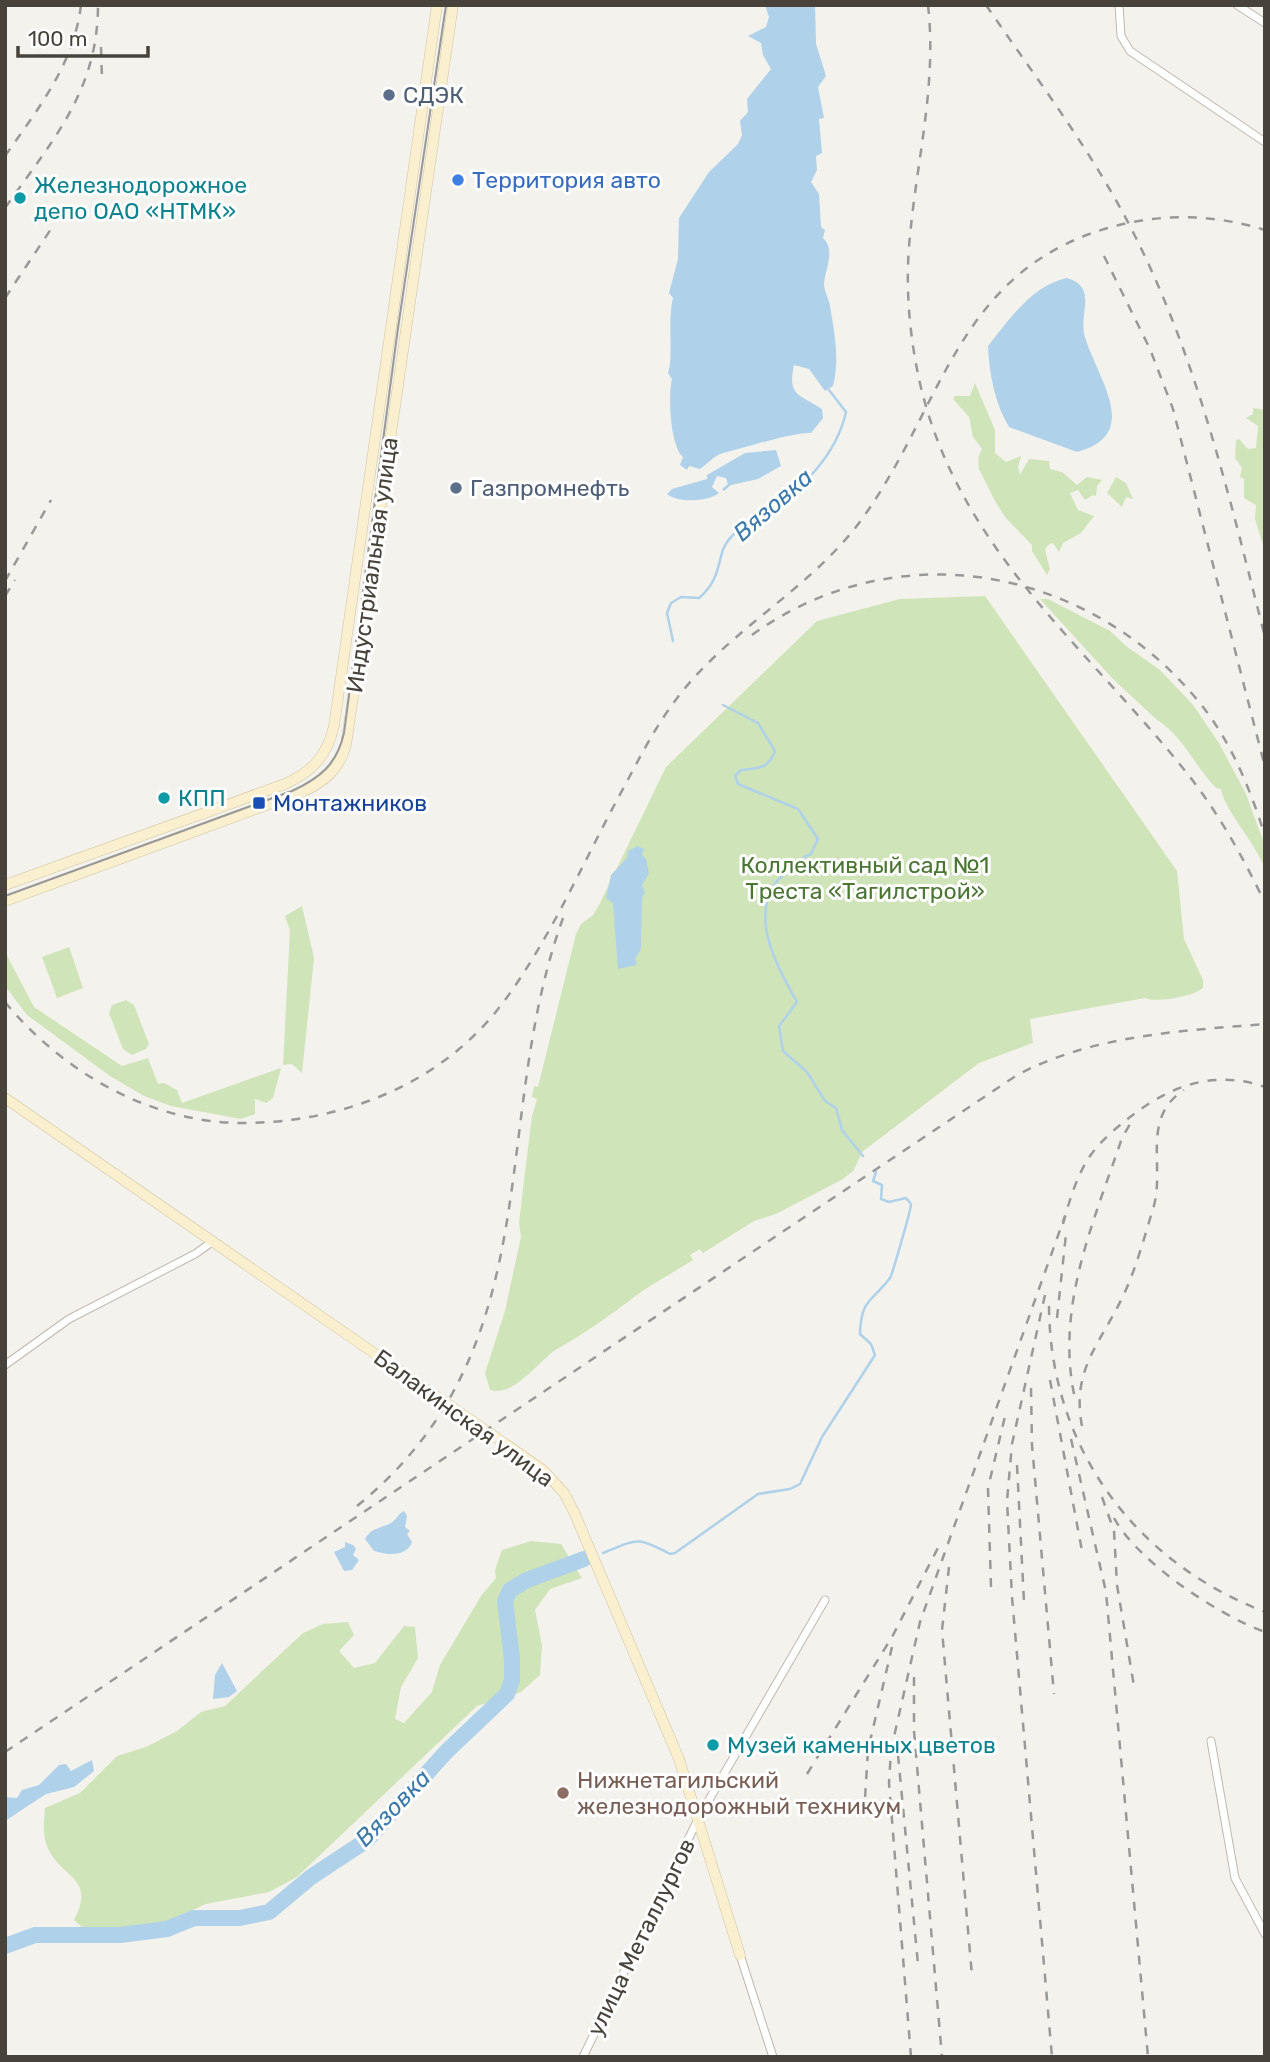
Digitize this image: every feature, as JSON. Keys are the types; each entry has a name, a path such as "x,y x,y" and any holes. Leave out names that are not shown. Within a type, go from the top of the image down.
{"main road":[{"name":"Индустриальная улица","path":"5,885 285,784 314,767 328,748 334,726 437,5"},
{"name":"Индустриальная улица","path":"5,901 302,792 328,776 341,760 346,745 453,5"},
{"name":"Балакинская улица","path":"5,1098 543,1470 557,1484 574,1511 649,1687 699,1817 740,1955"}],"street":[{"path":"1119,5 1121,36 1130,51 1265,142"},
{"path":"1237,5 1265,23"},
{"path":"5,1365 69,1319 195,1254 212,1242"},
{"name":"улица Металлургов","path":"583,2057 699,1817 825,1600"},
{"path":"1211,1741 1235,1878 1265,1934"},
{"name":"Балакинская улица","path":"740,1955 773,2057"}],"green space":[{"path":"975,383 995,430 995,453 1006,462 1021,456 1018,467 1020,475 1029,459 1049,461 1050,469 1062,472 1077,485 1087,477 1102,480 1097,486 1096,496 1085,500 1078,490 1070,493 1078,510 1094,516 1081,533 1063,543 1059,552 1053,543 1048,545 1045,550 1050,569 1047,575 1032,551 1032,545 1005,517 979,469 978,458 982,449 973,437 969,417 953,399 955,396 970,396"},
{"path":"1253,408 1265,410 1265,551 1255,519 1256,505 1244,498 1244,479 1240,477 1242,468 1235,458 1236,440 1239,439 1248,449 1256,448 1258,426 1246,418 1253,414"},
{"path":"1116,477 1126,483 1133,499 1126,497 1122,507 1107,493"},
{"name":"Коллективный сад №1 Треста «Тагилстрой»","path":"985,596 1177,871 1184,939 1203,980 1203,988 1174,998 1145,998 1030,1019 1033,1043 979,1063 862,1152 854,1170 843,1179 776,1214 754,1221 703,1253 700,1249 690,1255 693,1260 557,1349 526,1377 508,1388 490,1390 485,1373 505,1311 521,1237 519,1223 532,1116 537,1099 532,1097 534,1086 538,1087 576,934 581,924 593,915 600,903 666,767 817,621 900,599"},
{"path":"1040,599 1048,599 1110,631 1160,670 1193,705 1219,743 1246,794 1265,846 1265,869 1228,807 1221,789 1216,788 1208,779 1174,734 1113,679"},
{"path":"302,906 314,958 302,1073 292,1064 283,1065 290,930 285,916"},
{"path":"69,947 83,988 57,998 42,957"},
{"path":"5,952 34,1007 122,1066 148,1058 158,1084 164,1083 177,1090 182,1103 281,1068 273,1098 266,1103 255,1099 255,1114 241,1119 171,1106 144,1096 110,1076 27,1015 5,986"},
{"path":"126,1000 134,1005 149,1044 146,1049 132,1055 123,1049 109,1013 112,1005"},
{"path":"531,1541 561,1544 582,1578 550,1589 535,1610 542,1645 540,1675 521,1692 477,1706 297,1877 269,1892 206,1904 148,1930 84,1929 74,1920 80,1906 79,1886 53,1857 47,1846 44,1832 45,1808 80,1793 117,1756 146,1747 177,1731 201,1712 225,1706 303,1633 323,1624 348,1622 354,1635 339,1651 354,1668 375,1663 404,1626 415,1627 418,1658 401,1687 395,1719 404,1723 432,1692 440,1665 481,1596 496,1578 495,1570 502,1550"}],"water":[{"path":"765,5 815,5 816,44 826,76 818,87 824,118 819,119 822,153 816,156 817,170 811,182 819,194 821,227 825,230 823,238 829,248 824,284 835,335 835,376 833,386 825,391 809,369 794,365 794,389 822,409 823,418 811,433 723,453 700,469 689,466 687,470 680,465 683,457 673,432 670,408 672,379 668,373 673,298 669,293 678,259 679,218 709,172 738,144 742,135 740,121 748,112 747,99 771,69 763,55 761,43 748,36 766,27 769,17"},
{"path":"1067,278 1082,287 1085,294 1084,333 1110,401 1112,417 1108,431 1097,443 1077,452 1009,427 994,388 988,346 1032,296 1054,282"},
{"path":"776,450 781,466 758,479 731,485 724,491 722,489 728,484 726,478 717,476 712,487 719,493 700,500 678,499 667,494 672,489 707,479 707,475 745,453"},
{"path":"638,846 644,849 642,855 646,859 649,873 642,885 645,893 642,897 641,949 635,959 637,965 618,969 613,903 606,898 611,875 627,858 628,851"},
{"path":"404,1511 407,1516 405,1527 410,1531 407,1534 412,1542 409,1547 396,1554 374,1551 365,1539 368,1535 373,1530 391,1523"},
{"path":"345,1542 353,1545 356,1549 353,1555 359,1560 352,1570 344,1571 334,1552 345,1547"},
{"path":"222,1663 237,1691 229,1697 213,1699 215,1675"},
{"path":"92,1760 94,1771 74,1787 46,1794 5,1821 5,1797 17,1798 22,1790 39,1785 59,1765 66,1764 71,1771"}],"waterway":[{"name":"Вязовка","path":"673,641 667,613 671,603 681,597 699,598 713,581 723,550 731,537 790,496 815,471 834,444 846,412 829,390"},
{"name":"Вязовка","path":"723,705 758,723 775,751 766,764 741,770 735,776 738,784 798,809 818,839 811,854 778,880 769,894 766,910 769,942 797,1002 779,1026 783,1051 807,1072 825,1101 836,1108 842,1130 863,1156"},
{"path":"603,1553 631,1542 643,1542 670,1554 675,1553 758,1494 790,1489 800,1484 822,1437 875,1355 871,1344 860,1334 863,1313 890,1278 911,1204 906,1198 889,1202 881,1199 882,1185 873,1181 876,1172"},
{"name":"Вязовка","path":"5,1946 35,1935 120,1935 167,1929 194,1918 240,1918 269,1912 311,1877 367,1840 446,1752 507,1694 512,1680 512,1659 505,1601 510,1590 527,1580 584,1559"}],"tram line":[{"path":"5,896 292,791 319,775 337,753 344,733 398,328 446,5"}],"railway":[{"path":"5,156 42,103 63,66 71,47 81,5"},
{"path":"5,208 55,137 81,89 96,36 98,5"},
{"path":"928,5 928,93 910,236 908,290 910,326 919,379 937,439 962,493 993,544 1028,591 1198,787 1229,835 1265,903"},
{"path":"986,5 1103,177 1158,286 1178,334 1211,433 1265,637"},
{"path":"101,47 102,79"},
{"path":"5,1002 53,1050 109,1088 171,1113 204,1120 238,1123 314,1116 351,1107 420,1077 480,1030 522,975 553,923 641,756 672,705 715,656 815,571 859,523 888,479 960,346 987,307 1021,273 1064,245 1119,225 1192,217 1229,221 1265,230"},
{"path":"5,298 53,226"},
{"path":"1104,256 1150,349 1173,409 1265,767"},
{"path":"5,581 51,500"},
{"path":"752,635 809,602 869,582 931,575 992,579 1051,595 1107,622 1158,660 1203,707 1240,768 1265,836"},
{"path":"5,596 15,580"},
{"path":"357,1506 420,1442 462,1374 489,1302 506,1226 542,989 566,910"},
{"path":"5,1752 1017,1075 1076,1051 1106,1043 1169,1033 1265,1024"},
{"path":"1063,1224 1076,1182 1088,1159 1107,1136 1145,1106 1177,1089 1210,1080 1246,1082 1265,1087"},
{"path":"1082,1426 1080,1406 1084,1372 1128,1286 1153,1209 1158,1129 1162,1115 1171,1101 1184,1090"},
{"path":"1074,1394 1070,1361 1074,1296 1090,1232 1122,1138 1133,1119"},
{"path":"911,2057 889,1783 891,1750 920,1622 1065,1216"},
{"path":"1057,1318 1066,1234"},
{"path":"1045,1295 1012,1444 1007,1501 1012,1597 1052,2057"},
{"path":"1049,1306 1053,1358 1065,1407 1084,1452 1109,1493 1140,1531 1177,1563 1218,1590 1265,1612"},
{"path":"1050,1380 1082,1551"},
{"path":"1031,1388 1032,1445 1054,1694"},
{"path":"991,1587 988,1488 1006,1412"},
{"path":"1071,1439 1106,1592 1148,2057"},
{"path":"1017,1465 1024,1602"},
{"path":"1102,1497 1114,1531 1117,1585 1134,1686"},
{"path":"1114,1518 1141,1552 1181,1585 1225,1613 1265,1632"},
{"path":"807,1774 892,1637 941,1542"},
{"path":"949,1567 942,1630 972,1976"},
{"path":"864,1815 868,1750 892,1647"},
{"path":"914,1677 914,1731 942,2057"},
{"path":"898,1755 918,1964"}],"place":[{"name":"СДЭК","path":"389,95"},
{"name":"Территория авто","path":"458,180"},
{"name":"Железнодорожное депо ОАО «НТМК»","path":"20,198"},
{"name":"Газпромнефть","path":"456,488"},
{"name":"КПП","path":"164,798"},
{"name":"Монтажников","path":"259,803"},
{"name":"Музей каменных цветов","path":"713,1745"},
{"name":"Нижнетагильский железнодорожный техникум","path":"563,1793"}]}
